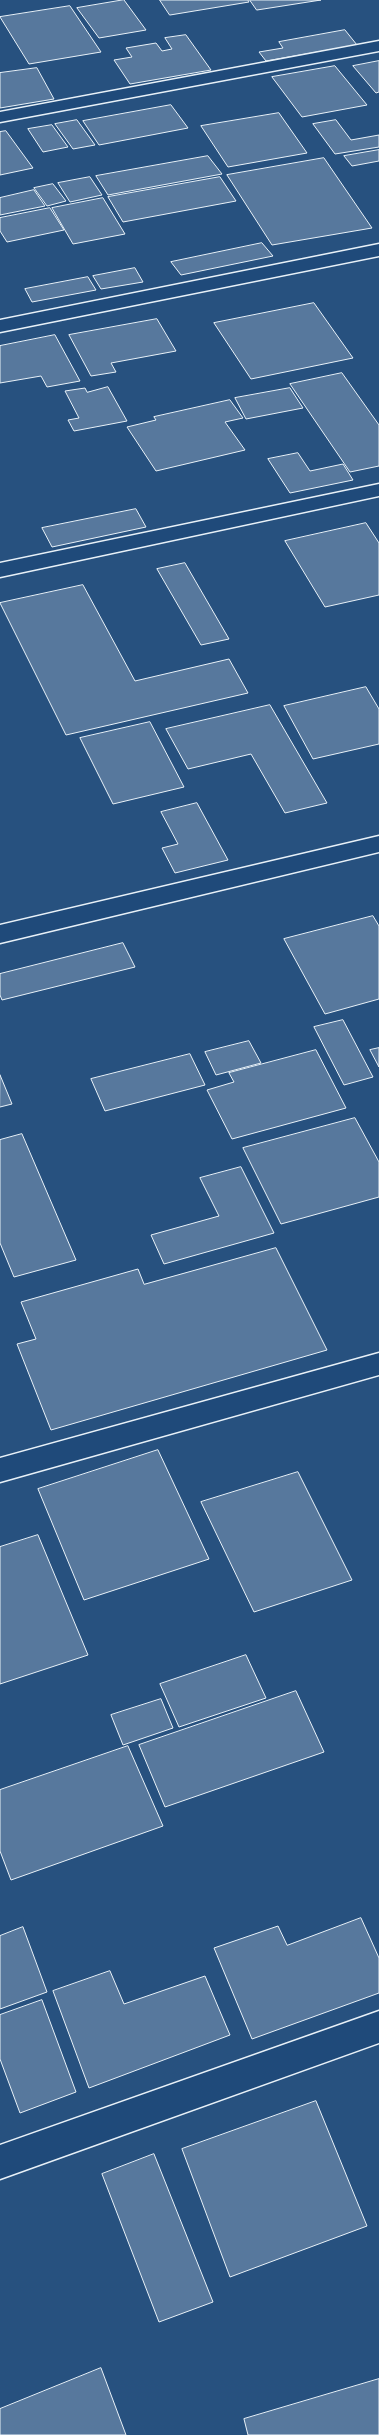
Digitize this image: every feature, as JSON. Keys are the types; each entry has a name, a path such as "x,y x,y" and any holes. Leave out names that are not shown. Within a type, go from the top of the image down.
{"street":[{"path":"0,117 379,46"},
{"path":"0,326 379,250"},
{"path":"0,570 379,490"},
{"path":"0,934 379,844"},
{"path":"0,1470 379,1364"},
{"path":"0,2162 379,2028"}],"building":[{"path":"124,0 146,30 99,38 77,8"},
{"path":"160,0 248,0 249,2 170,15"},
{"path":"250,0 321,0 257,10"},
{"path":"70,6 101,52 29,64 0,17"},
{"path":"345,30 357,45 266,61 259,52 283,48 279,42"},
{"path":"186,35 211,70 130,84 114,60 132,57 126,48 156,43 162,51 172,49 165,38"},
{"path":"379,61 379,92 376,93 353,66"},
{"path":"335,66 367,105 302,117 272,77"},
{"path":"37,68 54,99 0,108 0,73"},
{"path":"171,105 188,128 99,145 83,121"},
{"path":"279,113 307,153 228,167 201,126"},
{"path":"77,120 95,145 73,149 55,124"},
{"path":"336,120 351,140 379,135 379,147 335,154 313,124"},
{"path":"52,125 68,147 43,152 28,129"},
{"path":"6,131 33,168 0,175 0,132"},
{"path":"379,150 379,161 352,166 344,156"},
{"path":"208,156 222,174 108,195 96,176"},
{"path":"324,158 372,228 272,245 227,175"},
{"path":"90,177 102,195 70,202 58,183"},
{"path":"220,177 236,201 123,222 108,197"},
{"path":"53,184 66,201 47,206 34,188"},
{"path":"34,190 45,206 0,215 0,198"},
{"path":"103,198 125,234 73,244 52,208"},
{"path":"50,208 64,230 7,242 0,231 0,218"},
{"path":"262,243 273,256 181,275 171,262"},
{"path":"135,268 143,282 101,289 93,276"},
{"path":"88,277 96,290 32,302 25,289"},
{"path":"314,303 353,358 251,379 214,323"},
{"path":"157,319 176,351 111,363 116,372 91,376 69,335"},
{"path":"55,335 80,381 47,387 41,376 0,383 0,346"},
{"path":"342,373 379,425 379,466 350,472 290,384"},
{"path":"108,387 127,421 74,431 68,420 79,418 65,391 85,388 87,392"},
{"path":"290,388 303,408 246,419 235,398"},
{"path":"230,400 243,418 225,422 245,450 156,471 127,427 156,420 154,417"},
{"path":"298,453 310,471 343,464 353,480 290,493 268,459"},
{"path":"136,509 146,527 52,547 42,528"},
{"path":"366,523 379,543 379,595 325,607 285,541"},
{"path":"185,563 229,639 201,645 157,569"},
{"path":"83,585 135,681 229,659 248,693 66,735 0,603"},
{"path":"366,687 379,709 379,744 313,759 284,706"},
{"path":"270,705 327,803 285,813 251,754 188,769 166,729"},
{"path":"150,722 184,787 113,804 80,738"},
{"path":"197,803 228,860 175,873 162,848 178,844 161,812"},
{"path":"373,916 379,926 379,999 325,1014 284,939"},
{"path":"123,943 135,967 2,1000 0,995 0,974"},
{"path":"343,1020 373,1077 344,1085 314,1027"},
{"path":"249,1041 261,1063 216,1075 205,1052"},
{"path":"379,1048 379,1067 370,1050"},
{"path":"316,1050 346,1108 232,1139 207,1090 234,1082 229,1073"},
{"path":"190,1054 205,1085 105,1111 91,1079"},
{"path":"0,1075 12,1104 0,1107"},
{"path":"355,1118 379,1162 379,1197 281,1224 243,1148"},
{"path":"22,1134 76,1260 14,1277 0,1243 0,1140"},
{"path":"241,1167 274,1233 164,1264 151,1235 219,1216 200,1178"},
{"path":"276,1248 327,1350 51,1430 17,1344 36,1339 21,1302 138,1269 144,1284"},
{"path":"158,1450 209,1559 84,1600 38,1489"},
{"path":"298,1472 352,1580 254,1612 201,1502"},
{"path":"38,1535 88,1655 0,1684 0,1547"},
{"path":"246,1655 266,1698 179,1727 160,1684"},
{"path":"296,1691 324,1752 165,1807 139,1745"},
{"path":"161,1699 173,1728 123,1745 111,1715"},
{"path":"128,1746 163,1826 11,1880 0,1851 0,1790"},
{"path":"361,1918 379,1958 379,1993 252,2039 214,1948 278,1926 287,1945"},
{"path":"23,1927 47,1992 0,2009 0,1936"},
{"path":"110,1971 124,2004 205,1976 230,2035 89,2088 53,1991"},
{"path":"42,2000 76,2092 20,2113 0,2059 0,2015"},
{"path":"316,2101 367,2226 230,2277 182,2149"},
{"path":"154,2154 213,2302 159,2322 102,2174"},
{"path":"101,2368 126,2435 0,2435 0,2409"},
{"path":"379,2379 379,2435 248,2435 244,2419"}]}
